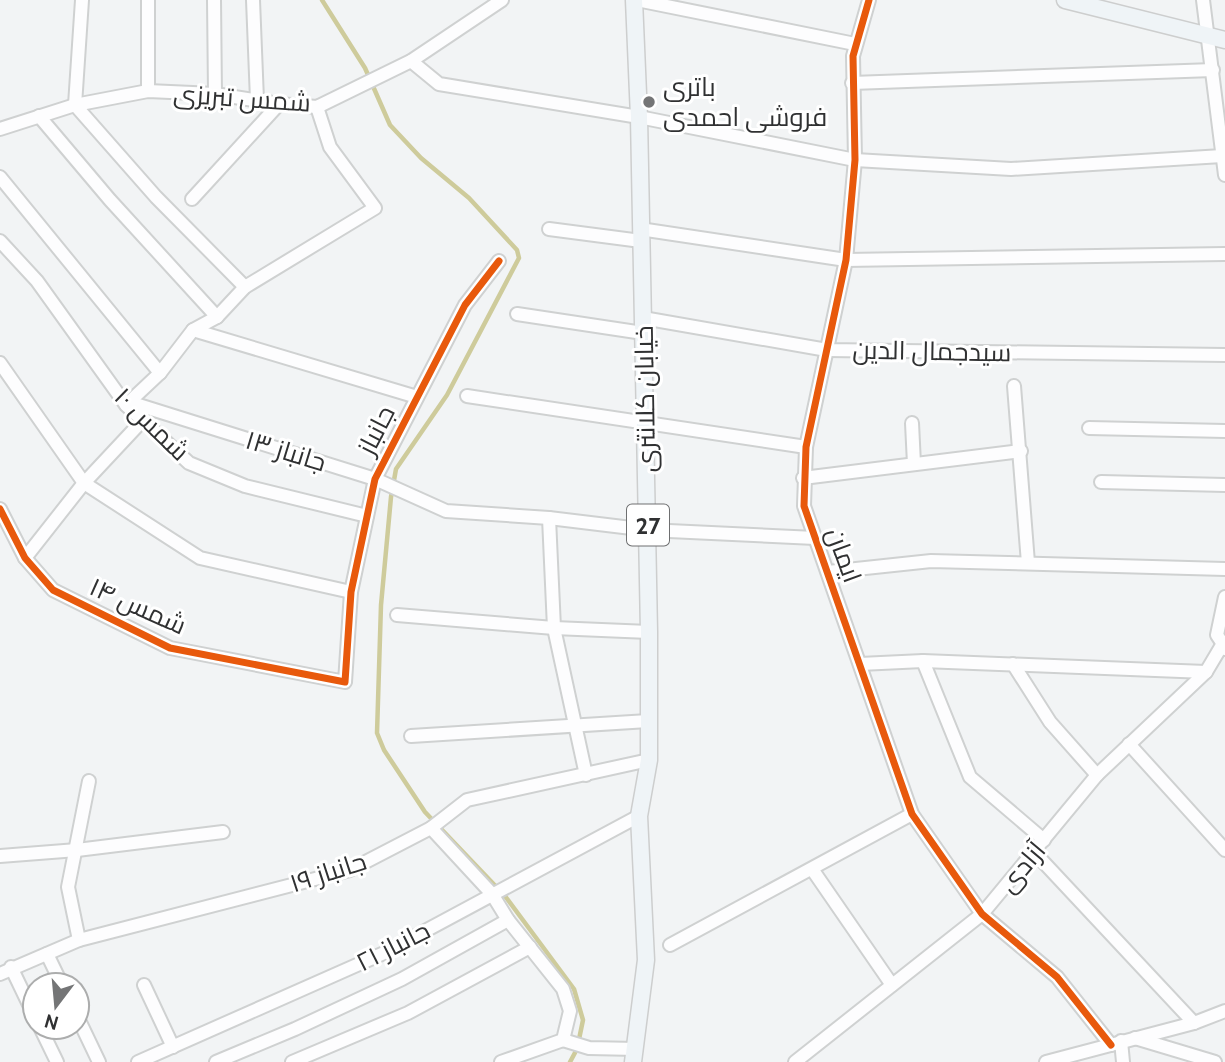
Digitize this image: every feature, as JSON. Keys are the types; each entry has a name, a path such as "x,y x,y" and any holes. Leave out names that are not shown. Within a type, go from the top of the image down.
{"main road":[{"name":"خیابان کلانتری","path":"632,1058 646,960 639,816 649,760 648,530 636,0"},
{"path":"1065,0 1225,40"}],"street":[{"path":"82,0 75,106 156,197 246,287"},
{"path":"148,0 148,92"},
{"path":"214,0 215,94"},
{"path":"253,0 257,100"},
{"name":"شمس تبریزی","path":"0,129 75,106 148,92 215,94 317,107 411,61 502,0"},
{"path":"636,0 855,44"},
{"name":"ایمان","path":"869,0 855,44 852,83 855,160 846,260 806,447 804,506 912,814 982,914 1056,977 1122,1041"},
{"path":"1203,0 1225,175"},
{"path":"411,61 439,84 639,117 855,160 1011,169 1223,156"},
{"path":"852,83 1213,69"},
{"path":"192,199 279,104"},
{"path":"127,404 160,373 193,330 217,317 246,287 375,208 330,147 317,107"},
{"path":"39,116 110,200 217,317"},
{"path":"0,177 160,373"},
{"path":"548,229 640,235 846,260 1225,254"},
{"name":"شمس ۱۰","path":"0,241 37,281 127,404 189,463 246,486 367,516"},
{"name":"جانباز","path":"345,682 351,592 375,479 465,305 499,261"},
{"name":"سیدجمال الدین","path":"517,314 643,326 827,350 1225,355"},
{"path":"193,330 417,397"},
{"path":"0,363 84,483 200,558 351,592"},
{"path":"1014,386 1028,563"},
{"path":"467,396 806,447"},
{"name":"جانباز ۱۳","path":"127,404 375,479 446,510 549,518 648,530 815,538"},
{"path":"25,558 84,483 142,421"},
{"path":"912,424 915,464"},
{"path":"1089,428 1225,431"},
{"path":"803,478 1021,451"},
{"path":"1101,482 1225,485"},
{"name":"شمس ۱۴","path":"0,509 25,558 53,590 170,648 345,682"},
{"path":"549,518 554,628 586,775"},
{"path":"828,572 931,561 1225,569"},
{"path":"1224,647 1217,635 1225,597"},
{"path":"397,615 554,628 649,632"},
{"name":"آزادی","path":"796,1062 982,914 1097,775 1206,672 1224,647"},
{"path":"860,664 923,661 1206,672"},
{"path":"923,661 970,777 1044,840"},
{"path":"1013,664 1050,722 1097,775"},
{"path":"411,736 648,722"},
{"path":"1129,744 1225,850"},
{"name":"جانباز ۱۹","path":"6,970 79,940 350,870 431,828 467,800 649,760"},
{"path":"79,940 68,887 89,781"},
{"path":"670,945 912,814"},
{"name":"جانباز ۲۱","path":"138,1062 384,953 639,816"},
{"path":"431,828 492,894 508,920 563,989 570,1011 563,1040"},
{"path":"0,856 77,850 223,832"},
{"path":"1034,852 1194,1023"},
{"path":"812,869 892,985"},
{"path":"216,1062 402,979 508,920"},
{"path":"292,1062 408,1013 530,947"},
{"path":"47,954 55,971"},
{"path":"6,970 21,994"},
{"path":"144,985 173,1047"},
{"path":"1046,1062 1194,1023 1225,1011"},
{"path":"501,1062 563,1040 632,1058"},
{"path":"47,1041 57,1062"},
{"path":"89,1041 99,1062"},
{"path":"1122,1041 1123,1062"},
{"path":"1122,1041 1215,1062"}],"waterway":[{"path":"322,0 365,68 390,125 421,158 469,198 517,250 519,258 447,395 396,469 381,605 377,733 384,750 425,812 505,896 574,989 583,1020 577,1049 570,1062"}],"cycle path":[{"path":"869,0 853,56 855,160 846,260 806,447 804,506 912,814 982,914 1057,977 1111,1045"},
{"path":"0,509 25,558 53,590 170,648 345,682 351,592 375,479 465,305 499,261"}],"place":[{"name":"باتری فروشی احمدی","path":"649,102"}]}
